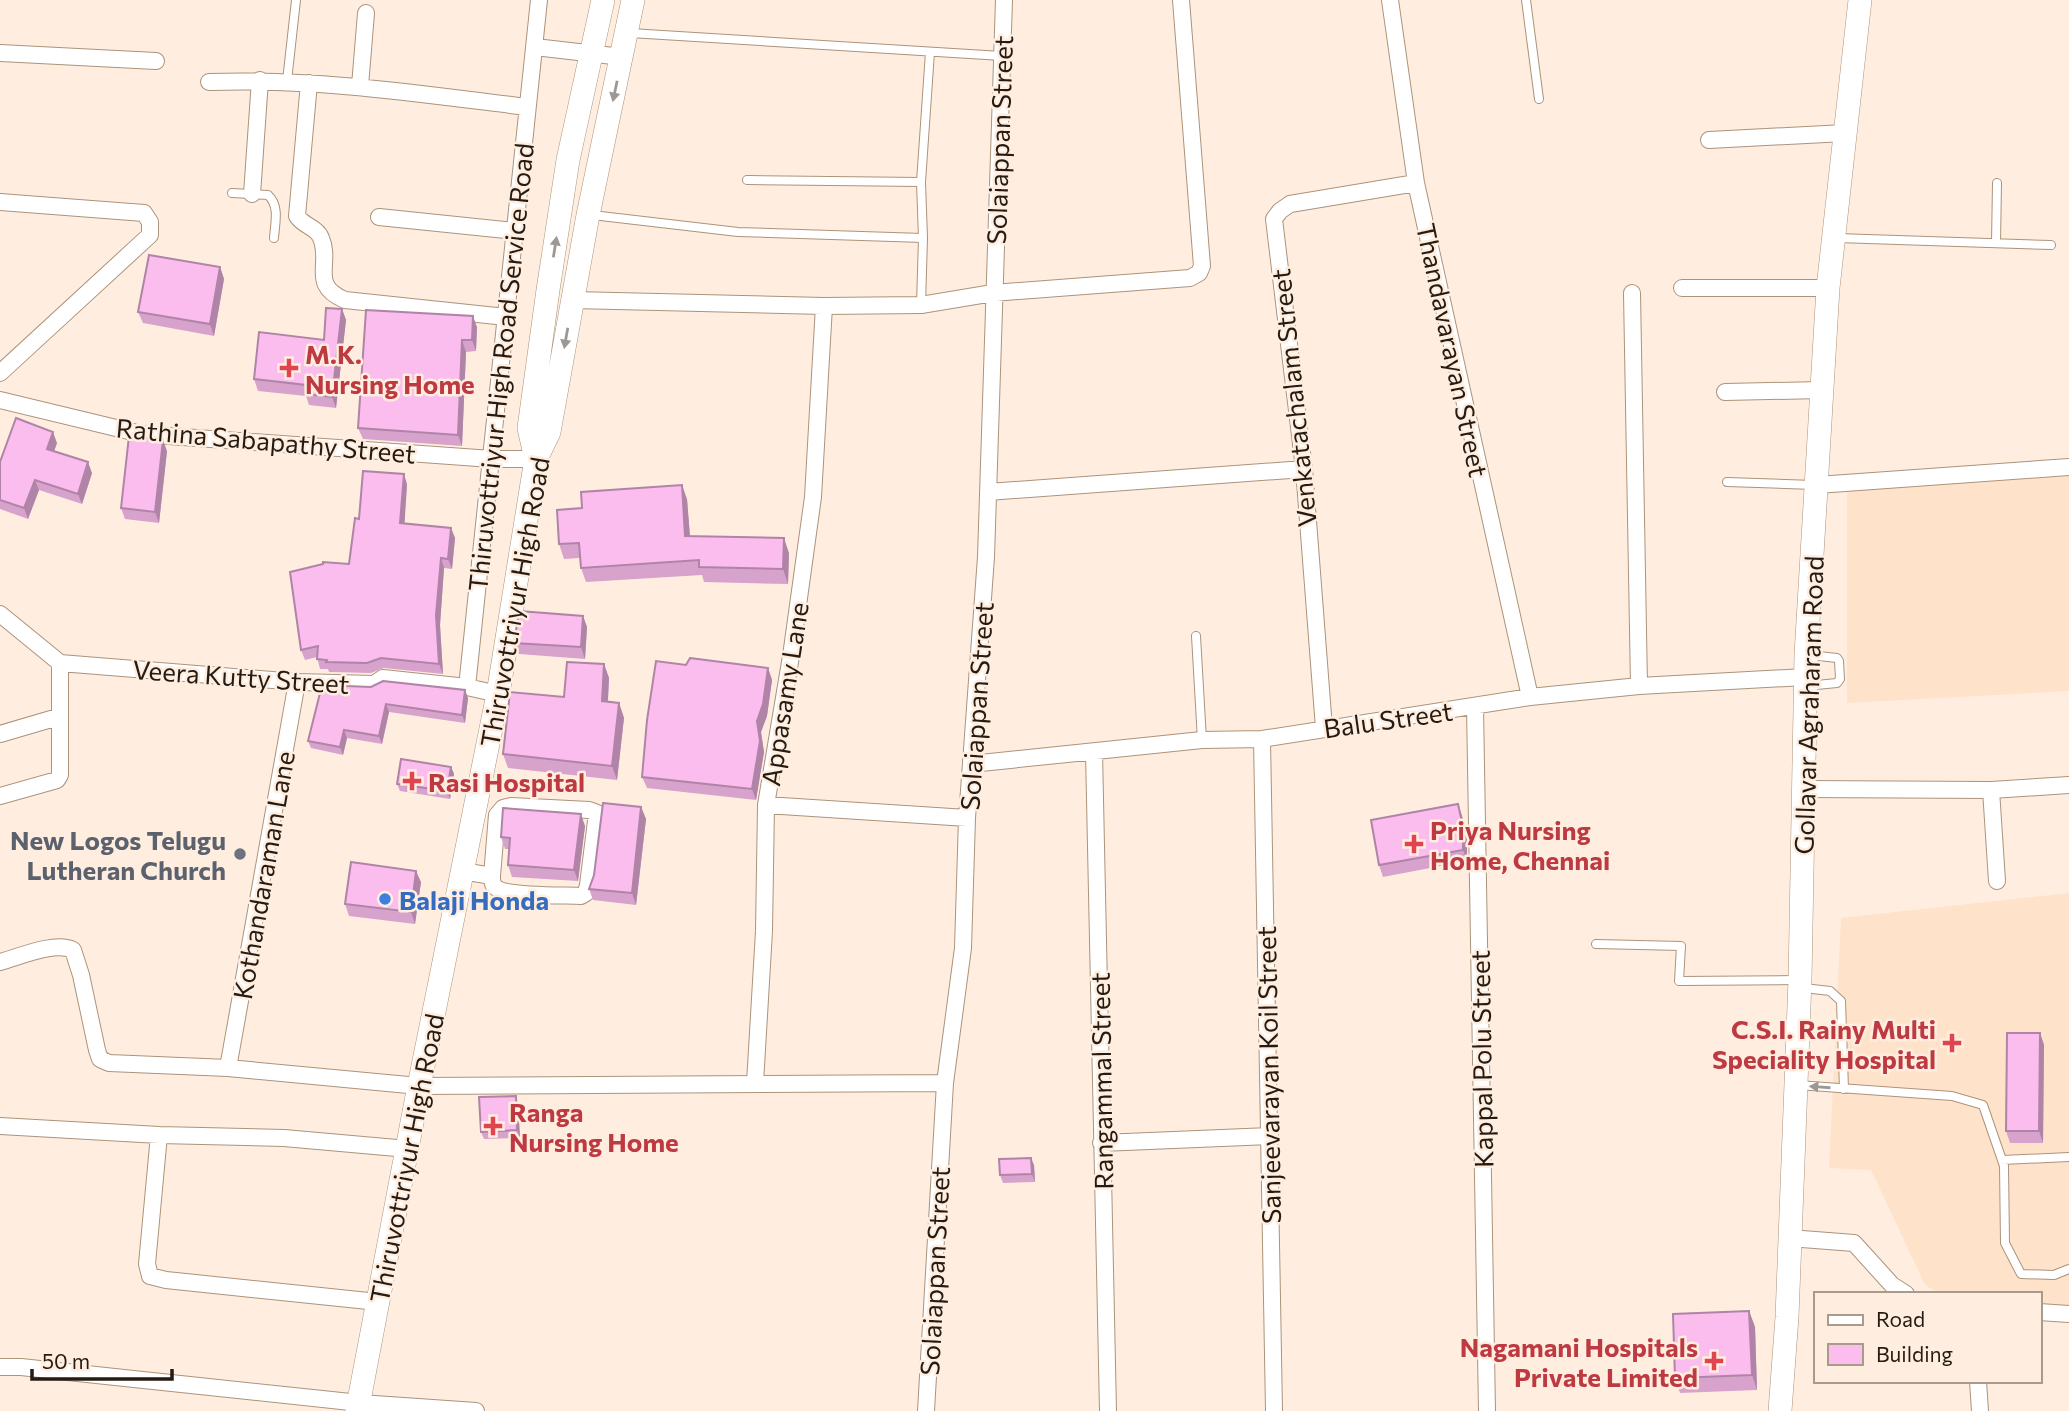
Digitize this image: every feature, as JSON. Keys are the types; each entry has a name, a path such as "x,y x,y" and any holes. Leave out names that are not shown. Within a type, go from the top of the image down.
{"main road":[{"path":"536,460 529,428 568,160 603,0"},
{"name":"Thiruvottriyur High Road","path":"358,1407 498,694 536,460 549,432 588,215 633,0"},
{"name":"Gollavar Agraharam Road","path":"1780,1411 1787,1317 1800,984 1806,673 1822,390 1828,289 1860,0"}],"street":[{"name":"Thiruvottriyur High Road Service Road","path":"467,687 539,0"},
{"name":"Solaiappan Street","path":"926,1411 945,1083 963,948 967,818 986,557 1004,0"},
{"path":"573,300 824,306 921,305 993,293 1190,278 1199,274 1202,265 1181,0"},
{"name":"Thandavarayan Street","path":"1390,0 1416,183 1530,697"},
{"path":"360,86 366,13"},
{"path":"535,47 622,57"},
{"path":"0,53 156,61"},
{"path":"252,194 260,80"},
{"path":"209,82 260,80 360,86 527,107"},
{"path":"309,83 297,216 301,223 317,231 322,239 326,287 331,294 345,300 506,317"},
{"path":"1709,140 1845,133"},
{"name":"Venkatachalam Street","path":"1324,728 1304,469 1274,219 1290,204 1416,183"},
{"path":"0,202 144,213 150,222 150,235 0,373"},
{"path":"380,217 515,230"},
{"path":"1682,288 1828,289"},
{"path":"1632,293 1639,686"},
{"name":"Appasamy Lane","path":"755,1083 764,931 766,805 814,497 824,306"},
{"path":"1725,392 1822,390"},
{"name":"Rathina Sabapathy Street","path":"0,400 141,434 536,460"},
{"path":"1817,485 2069,467"},
{"path":"988,492 1304,469"},
{"path":"0,614 60,663 60,775 57,780 0,796"},
{"name":"Veera Kutty Street","path":"60,663 297,682 374,684 383,678 467,687 498,694"},
{"name":"Balu Street","path":"971,764 1202,740 1262,738 1530,697 1806,673"},
{"name":"Kothandaraman Lane","path":"228,1068 297,682"},
{"name":"Kappal Polu Street","path":"1475,706 1487,1411"},
{"path":"0,734 58,717"},
{"name":"Sanjeevarayan Koil Street","path":"1262,738 1275,1411"},
{"name":"Rangammal Street","path":"1094,752 1108,1411"},
{"path":"1803,789 1991,790 2069,785"},
{"path":"1991,790 1997,881"},
{"path":"476,803 503,808 524,806 589,810 597,813 586,893 581,896 509,893 496,889 492,884 492,876 497,815 503,808"},
{"path":"766,805 967,818"},
{"path":"462,871 492,876"},
{"path":"0,962 55,947 73,950 97,1050 100,1059 109,1063 228,1068 419,1086 945,1083"},
{"path":"0,1126 159,1135 284,1138 408,1149"},
{"path":"159,1135 147,1264 150,1276 166,1280 378,1302"},
{"path":"1101,1143 1270,1136"},
{"path":"1789,1238 1854,1243 1892,1285 1903,1292"},
{"path":"2041,1312 2069,1314"},
{"path":"0,1367 22,1367 358,1407 475,1411"},
{"path":"1978,1383 1980,1411"}],"lane":[{"path":"287,81 296,0"},
{"path":"1526,0 1539,99"},
{"path":"627,33 1002,56"},
{"path":"921,305 921,182 930,52"},
{"path":"747,180 921,182"},
{"path":"1996,243 1997,183"},
{"path":"232,193 268,195 272,198 276,213 274,238"},
{"path":"588,215 738,232 923,238"},
{"path":"1834,238 2051,245"},
{"path":"1727,482 1817,485"},
{"path":"1196,636 1202,740"},
{"path":"1596,944 1681,946 1679,981 1800,984 1830,990 1841,1001 1844,1089"},
{"path":"1796,1085 1952,1096 1983,1105 2004,1166 2005,1243 2021,1274 2054,1275 2069,1269"},
{"path":"2002,1160 2069,1157"}],"shaded area":[{"path":"2069,476 2069,691 1847,703 1847,490"},
{"name":"C.S.I. Rainy Multi Speciality Hospital","path":"2069,893 2069,1306 2041,1304 2041,1292 1937,1292 1925,1285 1871,1170 1829,1168 1841,918"}],"building":[{"path":"149,255 220,267 210,324 138,312"},
{"path":"326,308 342,309 332,397 305,394 306,385 254,379 259,332 324,340"},
{"path":"366,310 473,316 472,340 462,340 458,435 358,428"},
{"path":"16,418 53,432 47,449 88,462 78,494 35,480 24,508 0,500 0,462"},
{"path":"129,436 163,440 155,512 121,508"},
{"path":"363,471 404,474 400,523 451,528 448,559 441,558 436,615 439,664 381,658 367,663 326,662 327,660 317,659 318,646 301,650 290,572 323,562 349,564 355,518 359,519"},
{"path":"682,485 685,536 784,538 783,569 699,567 699,560 581,568 579,543 559,544 557,510 582,508 581,492"},
{"path":"519,611 583,616 581,647 514,643"},
{"path":"690,658 768,668 763,704 757,721 760,741 752,789 642,777 656,661 686,665"},
{"path":"567,662 604,664 602,701 619,703 612,766 503,754 510,692 564,697"},
{"path":"383,681 465,690 462,715 386,704 379,736 344,730 340,747 308,741 322,685 371,687"},
{"path":"401,759 451,767 447,791 397,784"},
{"path":"603,803 641,807 632,893 589,889 594,875"},
{"path":"1458,804 1463,827 1463,850 1379,865 1371,820"},
{"path":"503,808 581,814 574,870 508,865 510,838 501,837"},
{"name":"Balaji Honda","path":"351,862 416,871 411,912 345,904"},
{"path":"2007,1033 2040,1033 2039,1131 2006,1131"},
{"path":"516,1096 517,1130 481,1132 479,1097"},
{"path":"1031,1158 1032,1174 1000,1175 999,1159"},
{"path":"1749,1311 1752,1375 1675,1378 1673,1314"}],"place":[{"name":"M.K. Nursing Home","path":"289,368"},
{"name":"Rasi Hospital","path":"412,781"},
{"name":"Priya Nursing Home, Chennai","path":"1414,844"},
{"name":"New Logos Telugu Lutheran Church","path":"240,854"},
{"name":"Balaji Honda","path":"385,899"},
{"name":"C.S.I. Rainy Multi Speciality Hospital","path":"1952,1043"},
{"name":"Ranga Nursing Home","path":"493,1126"},
{"name":"Nagamani Hospitals Private Limited","path":"1714,1361"}]}
